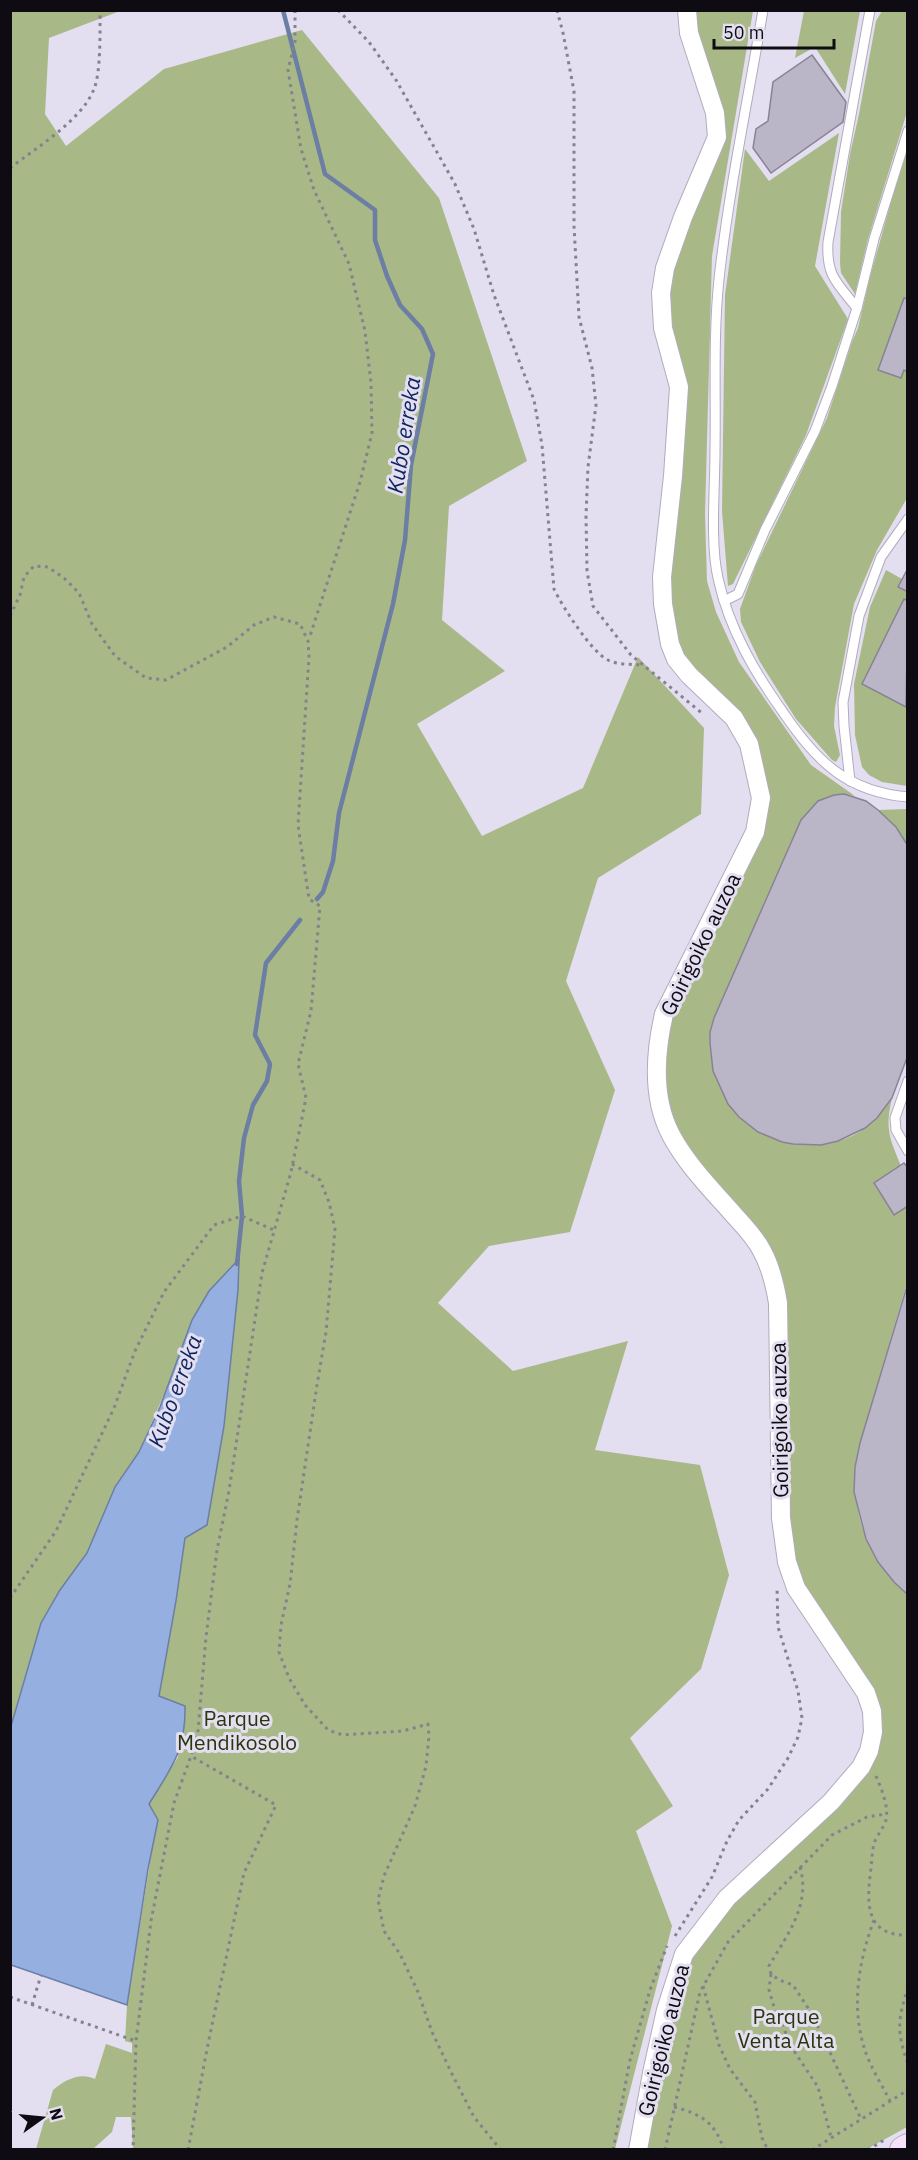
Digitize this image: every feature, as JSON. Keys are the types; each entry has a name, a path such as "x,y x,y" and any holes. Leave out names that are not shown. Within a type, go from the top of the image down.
{"street":[{"name":"Goirigoiko auzoa","path":"638,2150 666,2010 684,1954 727,1899 831,1802 864,1762 873,1732 872,1711 866,1693 796,1588 787,1562 781,1518 778,1303 773,1277 763,1251 753,1235 684,1155 670,1134 662,1108 656,1072 659,1036 664,1014 754,832 761,798 749,744 734,718 689,675 676,659 670,644 663,604 662,577 674,476 678,387 663,328 661,293 665,268 683,217 717,137 715,113 689,33 687,10"},
{"path":"903,2150 908,2147"}],"lane":[{"path":"763,10 719,281 715,533 717,575 732,625 760,680 802,740 830,769 850,781 882,795 908,797"},
{"path":"857,308 830,272 827,261 828,242 870,10"},
{"path":"724,602 738,594 765,530 815,431 857,308 874,239 908,131"},
{"path":"850,781 843,702 859,616 881,557 908,519"},
{"path":"908,1081 895,1118 896,1130 908,1151"}],"path":[{"path":"10,168 80,114 94,88 100,45 100,10"},
{"path":"133,2150 135,2041 151,1922 174,1803 192,1756 198,1731 206,1637 217,1550 231,1479 262,1273 292,1164 306,1098 298,1064 311,1011 320,906 309,899 298,825 309,657 308,641 365,463 372,433 371,383 366,331 349,264 314,190 301,149 288,70 295,42 295,10"},
{"path":"338,10 369,42 396,80 455,184 474,229 494,295 534,400 542,445 554,590 563,608 591,645 606,660 642,665"},
{"path":"556,10 563,33 574,91 574,226 579,317 592,368 596,405 586,516 587,571 593,606 631,655 710,721"},
{"path":"10,616 20,595 24,577 34,566 41,566 48,567 64,578 79,593 92,624 115,656 146,678 166,680 227,647 254,625 274,617 300,624 308,641"},
{"path":"292,1164 320,1180 329,1202 335,1229 326,1332 297,1520 290,1584 281,1625 279,1652 289,1678 305,1705 328,1730 343,1735 403,1731 428,1724 426,1766 415,1806 384,1876 378,1900 384,1931 400,1954 414,1983 432,2032 452,2074 474,2117 501,2150"},
{"path":"10,1598 61,1521 114,1408 135,1351 164,1292 214,1225 242,1216 274,1230"},
{"path":"613,2150 630,2060 650,1990 667,1947 712,1877 727,1841 740,1820 768,1790 798,1737 802,1718 798,1691 778,1627 777,1584"},
{"path":"188,2150 244,1873 276,1805 192,1756"},
{"path":"864,1762 875,1773 886,1814 886,1820 874,1842 867,1895 868,1911 882,1928 897,1936 908,1935"},
{"path":"665,2150 700,1992 728,1942 832,1835 860,1820 886,1814"},
{"path":"800,1867 804,1880 796,1922 769,1966 771,1974 769,1990 774,2007 794,2051 818,2087 831,2137"},
{"path":"874,1920 863,1948 859,1973 858,2012 864,2047 890,2101"},
{"path":"771,1974 793,1985 812,2014 861,2119"},
{"path":"32,2005 41,1975"},
{"path":"703,1986 719,2044 730,2070 755,2102 762,2138 768,2150"},
{"path":"908,1987 898,2026 900,2041 908,2064"},
{"path":"10,1997 135,2041"},
{"path":"812,2150 908,2090"},
{"path":"674,2107 691,2111 709,2122 719,2134 724,2150"}],"green space":[{"name":"Parque Mendikosolo","path":"11,11 120,11 49,38 45,114 66,146 164,69 302,30 439,198 527,461 449,506 442,620 505,671 417,724 482,836 583,788 638,657 704,728 701,814 598,878 566,981 615,1090 570,1232 489,1246 438,1303 513,1371 628,1341 595,1450 700,1465 729,1575 701,1669 630,1738 673,1806 636,1831 672,1926 615,2149 133,2149 131,2117 116,2117 112,2132 93,2149 36,2149 53,2090 73,2078 84,2076 95,2079 106,2044 132,2053 132,2043 125,2041 127,2005 152,1850 148,1804 178,1757 159,1696 185,1538 207,1525 224,1426 239,1260 209,1291 139,1452 115,1487 87,1553 60,1590 41,1623 11,1726"},
{"name":"Parque Venta Alta","path":"687,11 753,11 712,256 705,515 707,581 716,612 739,662 811,765 855,796 831,797 824,800 812,808 801,820 714,1018 711,1042 713,1064 720,1086 731,1105 746,1121 764,1134 785,1142 816,1145 845,1139 869,1125 892,1098 889,1133 901,1166 874,1184 894,1215 907,1206 907,1283 860,1443 856,1486 857,1506 869,1544 891,1579 907,1595 907,2127 867,2149 638,2150 684,1954 861,1767 872,1711 788,1567 773,1277 670,1134 659,1036 754,832 749,744 689,675 663,604 679,387 661,293 717,137"},
{"path":"804,11 860,11 845,94 815,47 795,58"},
{"path":"882,11 907,11 907,112 868,239 855,294 841,273 841,212 876,21"},
{"path":"839,133 815,266 848,319 806,435 733,584 728,586 722,511 725,295 745,149 769,181"},
{"path":"907,145 907,498 877,550 854,604 835,707 834,726 840,755 836,762 796,719 760,662 741,622 740,609 756,565 827,418 858,328"},
{"path":"886,570 902,579 898,587 907,592 907,786 882,782 869,775 862,767 855,735 854,684 870,607"},
{"path":"907,809 907,846 896,827 878,810"}],"water":[{"path":"239,1259 224,1426 207,1525 185,1538 159,1696 185,1706 185,1722 176,1758 149,1804 158,1820 127,2005 11,1965 11,1726 41,1623 60,1590 87,1553 115,1487 139,1452 160,1407 192,1320 209,1291"}],"building":[{"path":"812,55 846,102 843,122 771,173 753,148 756,129 768,121 773,82"},
{"path":"904,298 908,299 908,372 904,370 901,378 878,370"},
{"path":"908,568 908,592 898,587"},
{"path":"904,599 908,601 906,707 862,684"},
{"path":"844,794 866,801 878,810 896,827 908,846 908,1055 892,1098 877,1118 865,1128 838,1141 821,1145 793,1144 758,1132 739,1117 728,1104 713,1071 710,1032 714,1018 801,820 818,801"},
{"path":"904,1163 908,1168 908,1206 894,1215 874,1183"},
{"path":"908,1283 908,1595 878,1562 866,1539 854,1492 855,1467 860,1443"}],"waterway":[{"name":"Kubo erreka","path":"283,10 325,174 375,210 375,240 387,276 400,305 422,329 433,354 411,465 405,540 393,604 339,813 333,861 323,892 317,899"},
{"name":"Kubo erreka","path":"237,1264 242,1216 239,1181 244,1138 253,1105 267,1081 270,1064 255,1035 266,963 300,920"}]}
